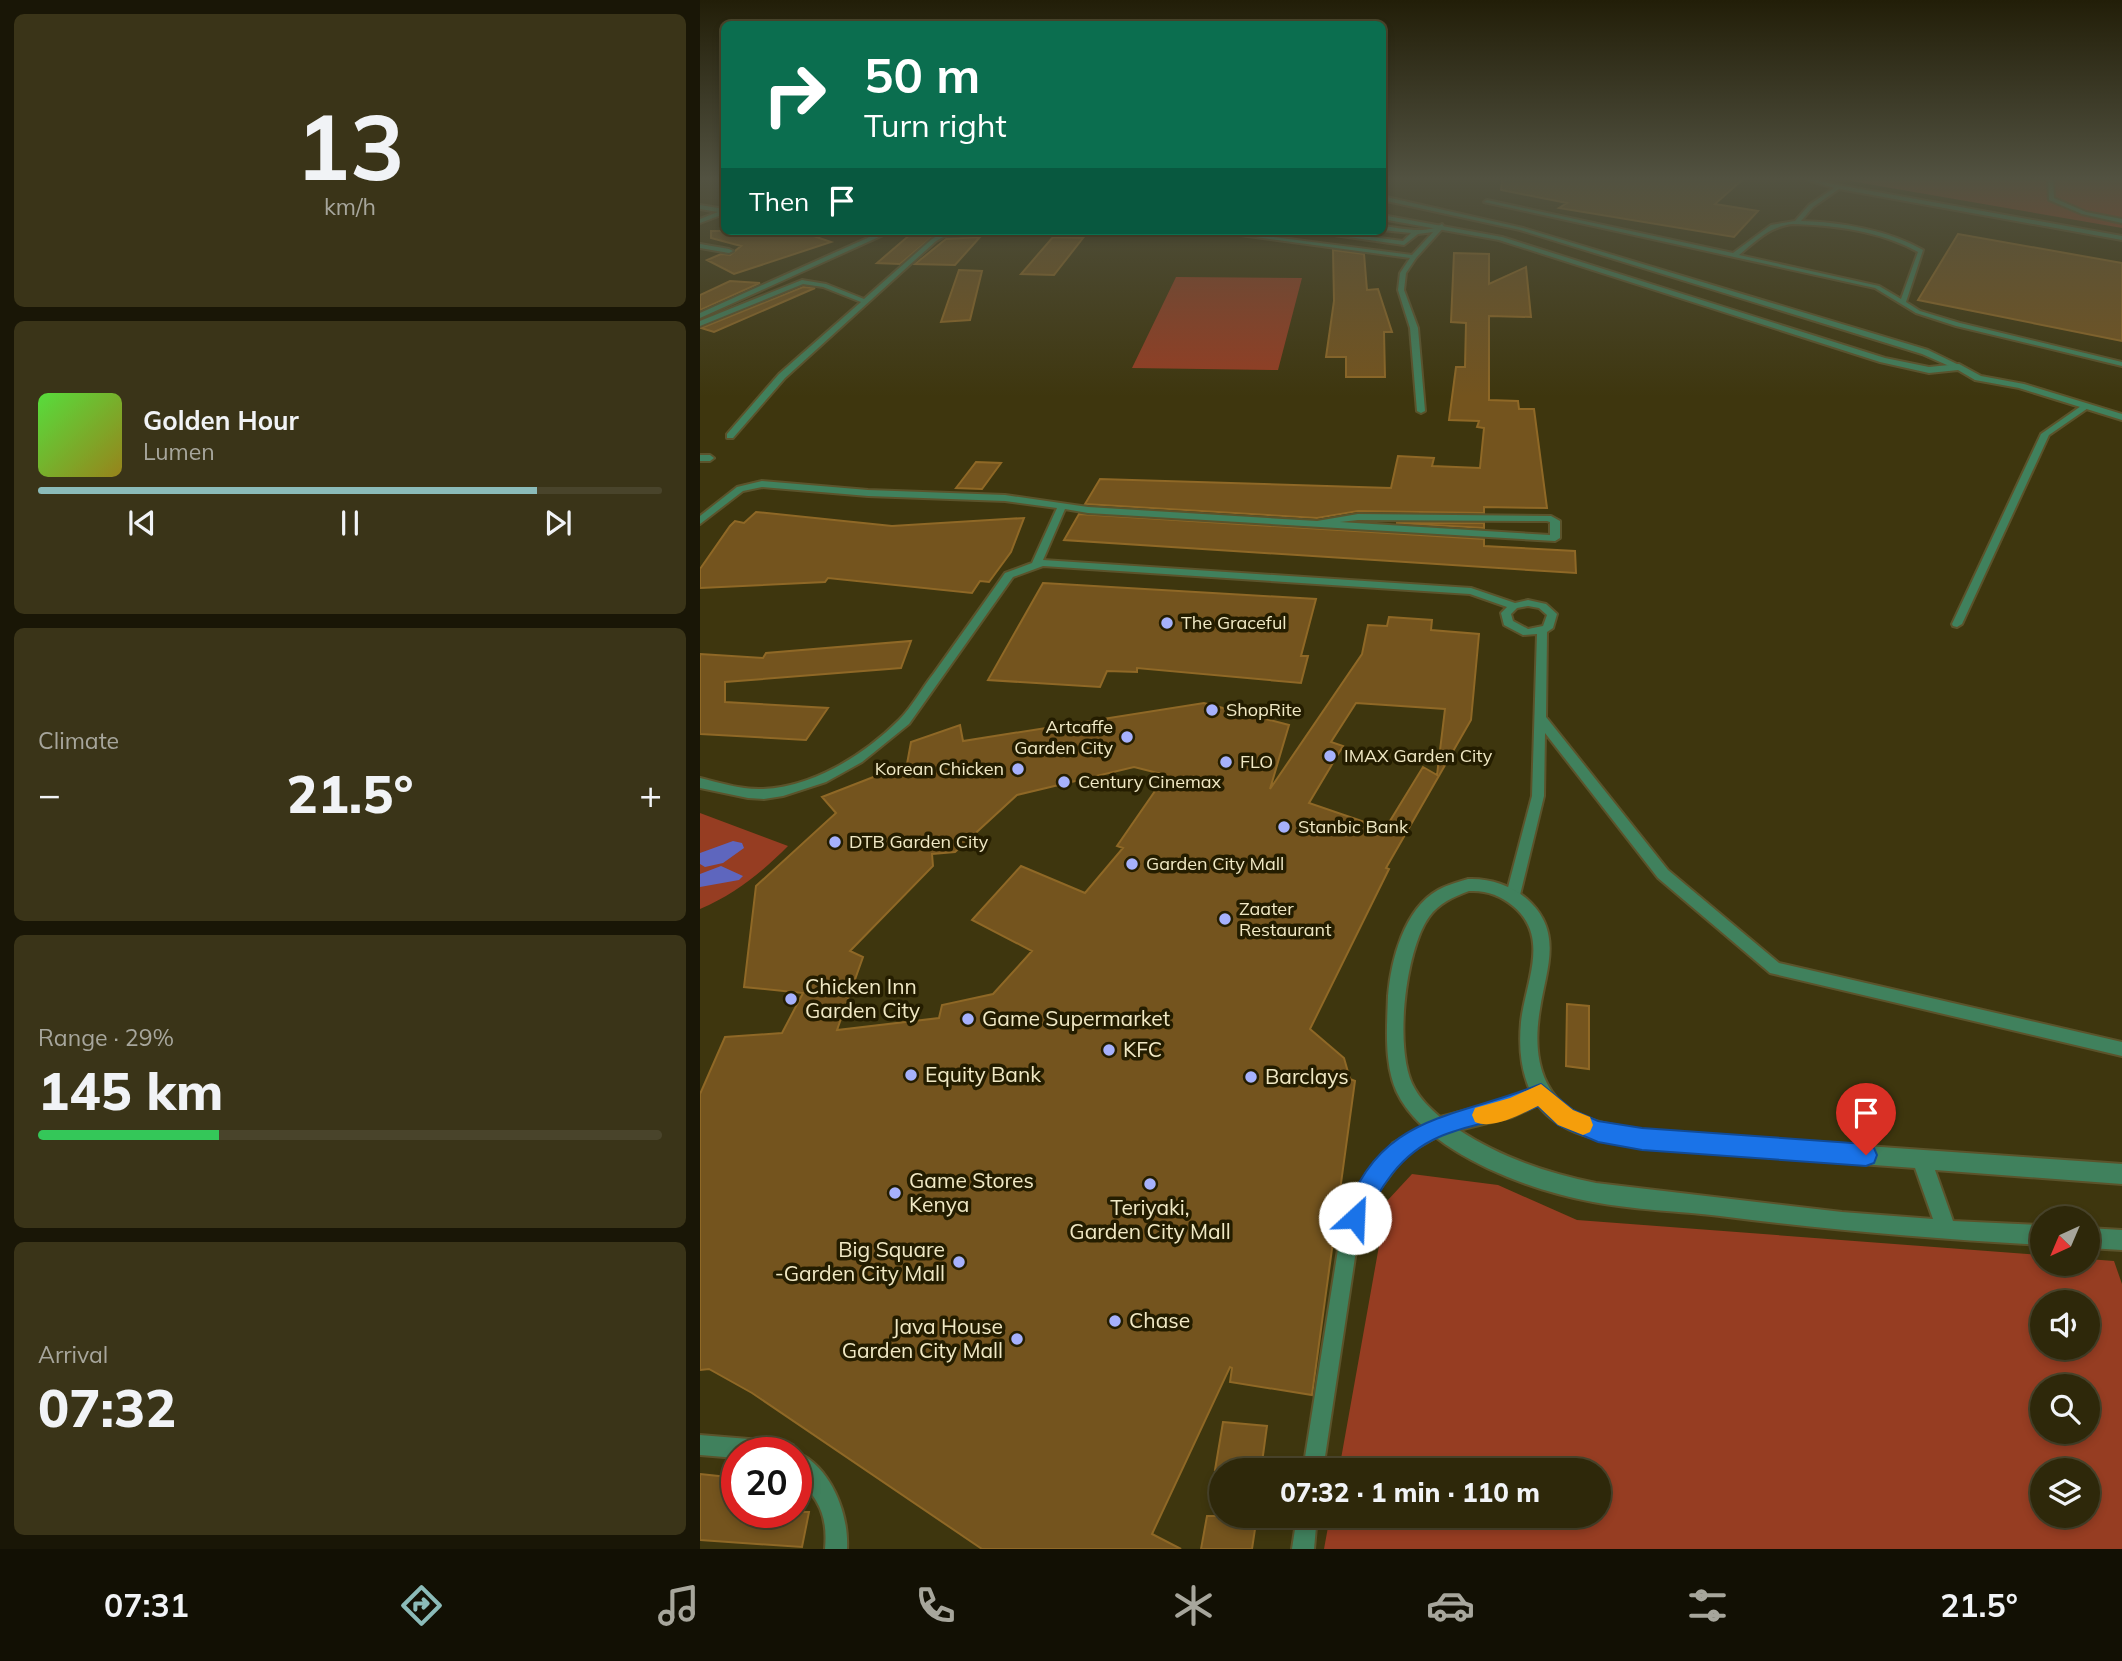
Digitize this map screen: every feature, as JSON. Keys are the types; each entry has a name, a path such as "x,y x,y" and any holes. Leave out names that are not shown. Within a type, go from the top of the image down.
{"street":[{"path":"700,316 842,252"},
{"path":"1544,252 1883,360 1929,370 1959,367 1978,378 2021,386 2122,416"},
{"path":"2030,1234 1888,1226 1564,1186 1483,1157 1439,1126 1407,1094 1400,1076 1394,1022 1406,942 1418,918 1435,899 1459,887 1480,884 1513,895 1533,914 1544,946 1543,967 1531,1011 1531,1068 1541,1094 1565,1117 1598,1131 1631,1137 2122,1174"},
{"path":"1439,1126 1512,1108 1541,1094"},
{"path":"1921,1159 1946,1229"},
{"path":"2100,1239 2122,1240"}],"lane":[{"path":"730,436 782,376 922,252"},
{"path":"1378,252 1414,257"},
{"path":"1418,252 1403,273 1401,290 1414,328 1421,411"},
{"path":"1597,252 1925,352 1959,367"},
{"path":"1718,252 1877,287 1919,312 1958,325 2122,364"},
{"path":"1735,256 1740,252"},
{"path":"1903,302 1921,252"},
{"path":"700,324 802,282 824,285 864,302"},
{"path":"1957,624 2045,434 2087,406"},
{"path":"700,521 740,489 762,484 868,493 1005,498 1062,507 1555,538 1555,521 1548,518 1359,517 1321,522"},
{"path":"1035,565 1062,507"},
{"path":"700,783 736,792 764,794 795,788 835,772 891,736 925,697 1009,575 1035,565 1448,589 1487,595 1514,606"},
{"path":"1513,895 1538,796 1542,631 1553,619 1548,610 1528,603 1514,606 1506,613 1508,623 1527,632 1542,631"},
{"path":"1541,719 1663,873 1775,968 2122,1049"},
{"path":"1315,1458 1349,1237 1361,1200 1399,1149 1439,1126"},
{"path":"700,1445 721,1447"},
{"path":"812,1476 820,1483 840,1528 836,1549"},
{"path":"1303,1549 1306,1528"}],"shaded area":[{"path":"1176,277 1302,278 1278,370 1132,368"},
{"path":"700,813 788,846 747,882 700,909"},
{"path":"1412,1174 1498,1185 1577,1220 2030,1254 2030,1276 2100,1276 2100,1260 2114,1261 2122,1284 2122,1549 1324,1549 1328,1528 1611,1528 1611,1458 1341,1458 1387,1201"}],"water":[{"path":"733,841 742,843 744,848 723,863 705,867 700,864 700,853"},
{"path":"721,866 743,876 739,880 700,887 700,874"}],"building":[{"path":"733,252 800,252 734,274 707,260 721,254 730,255"},
{"path":"889,252 914,252 900,264 877,263"},
{"path":"930,252 966,252 955,265 915,264"},
{"path":"1040,252 1072,252 1054,275 1021,274"},
{"path":"1333,252 1364,254 1367,290 1378,289 1392,332 1384,332 1385,377 1346,377 1346,357 1326,357 1334,301"},
{"path":"1947,252 2061,252 2122,263 2122,341 1918,300"},
{"path":"1454,253 1489,254 1489,284 1526,267 1531,317 1489,316 1489,400 1518,401 1519,409 1534,409 1547,508 1484,507 1484,513 1358,511 1317,518 1085,504 1100,479 1391,488 1398,456 1434,458 1432,466 1480,468 1484,428 1477,427 1479,421 1449,420 1456,367 1465,367 1466,323 1451,322"},
{"path":"959,270 982,271 970,320 941,322"},
{"path":"730,281 760,283 700,310 700,295"},
{"path":"803,287 815,288 714,332 701,328"},
{"path":"976,462 1001,463 982,489 956,488"},
{"path":"756,512 892,526 1024,518 1011,552 989,582 980,581 972,593 828,578 825,582 700,588 700,569 730,526 735,521 744,523"},
{"path":"1079,514 1484,539 1484,546 1575,551 1576,573 1064,540"},
{"path":"1396,523 1484,523 1484,528"},
{"path":"1043,583 1316,599 1301,656 1308,656 1301,683 1137,668 1137,672 1107,671 1100,687 988,680"},
{"path":"1389,617 1432,620 1431,630 1479,634 1471,720 1386,868 1389,869 1310,1029 1344,1058 1350,1079 1355,1081 1312,1395 1230,1382 1230,1367 1152,1534 1181,1549 982,1549 752,1393 709,1369 700,1370 700,1094 725,1037 782,1033 803,993 744,987 756,886 836,813 822,797 907,764 911,742 960,725 963,741 1204,703 1289,725 1270,789 1362,654 1368,625 1387,626","holes":["1356,703 1445,709 1437,775 1423,767 1385,829 1309,803 1343,746 1331,742","1134,767 1166,775 1117,846 1123,848 1085,893 1021,866 972,920 1032,951 993,994 942,1005 939,1018 837,1030 863,957 850,951 933,866 932,854 955,852 1017,795"]},
{"path":"911,641 901,668 725,682 725,702 828,708 806,740 700,734 700,654 763,658 766,653"},
{"path":"1567,1004 1589,1006 1589,1069 1566,1066"},
{"path":"1223,1422 1267,1426 1263,1458 1217,1458"},
{"path":"700,1474 721,1476 721,1528 806,1528 802,1547 700,1540"},
{"path":"1207,1516 1209,1528 1255,1528 1252,1549 1201,1549"}],"slow traffic":[{"path":"1482,1115 1512,1108 1541,1094 1565,1117 1583,1125"}],"place":[{"name":"The Graceful","path":"1167,623"},
{"name":"ShopRite","path":"1212,710"},
{"name":"Artcaffe Garden City","path":"1127,737"},
{"name":"IMAX Garden City","path":"1330,756"},
{"name":"FLO","path":"1226,762"},
{"name":"Korean Chicken","path":"1018,769"},
{"name":"Century Cinemax","path":"1064,782"},
{"name":"Stanbic Bank","path":"1284,827"},
{"name":"DTB Garden City","path":"835,842"},
{"name":"Garden City Mall","path":"1132,864"},
{"name":"Zaater Restaurant","path":"1225,919"},
{"name":"Chicken Inn Garden City","path":"791,999"},
{"name":"Game Supermarket","path":"968,1019"},
{"name":"KFC","path":"1109,1050"},
{"name":"Equity Bank","path":"911,1075"},
{"name":"Barclays","path":"1251,1077"},
{"name":"Teriyaki, Garden City Mall","path":"1150,1184"},
{"name":"Game Stores Kenya","path":"895,1193"},
{"name":"Big Square -Garden City Mall","path":"959,1262"},
{"name":"Chase","path":"1115,1321"},
{"name":"Java House Garden City Mall","path":"1017,1339"}],"route":[{"path":"1355,1218 1361,1200 1387,1162 1399,1149 1418,1136 1439,1126 1512,1108 1541,1094 1565,1117 1598,1131 1642,1139 1866,1155"}]}
